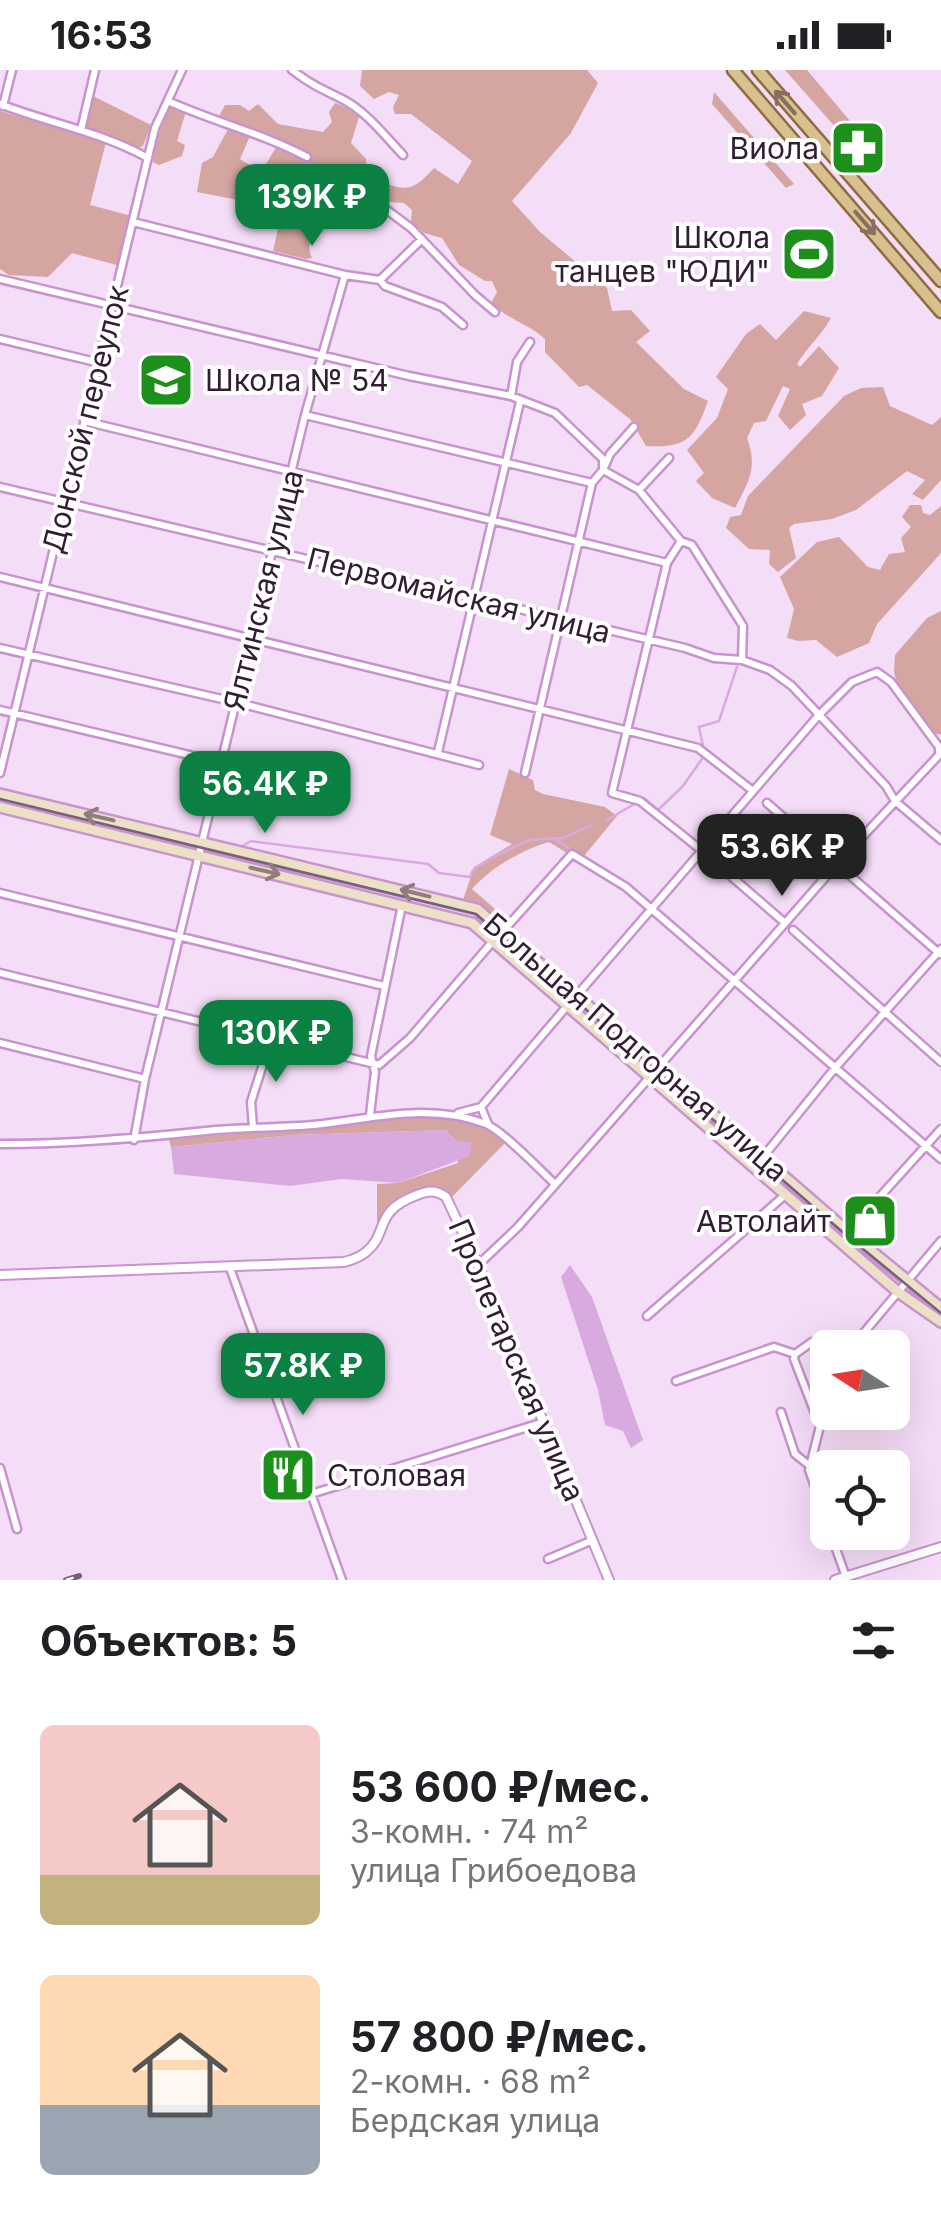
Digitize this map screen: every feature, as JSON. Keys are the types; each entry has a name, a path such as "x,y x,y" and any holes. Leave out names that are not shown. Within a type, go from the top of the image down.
{"main road":[{"path":"733,70 941,312"},
{"path":"758,70 941,282 927,296"},
{"path":"824,176 838,164"},
{"name":"Большая Подгорная улица","path":"0,794 478,910 906,1282 941,1308"},
{"name":"Большая Подгорная улица","path":"0,807 472,922 898,1292 941,1322"}],"street":[{"path":"12,70 2,105 37,120 116,140 148,158"},
{"path":"81,130 95,70"},
{"name":"Донской переулок","path":"0,774 155,128 182,70"},
{"path":"292,70 322,92 361,112 403,155"},
{"path":"168,100 231,127 272,138 307,157"},
{"path":"359,189 422,239 495,312"},
{"path":"133,222 344,276 380,280 386,286 442,307 462,326"},
{"path":"380,280 422,239"},
{"name":"Ялтинская улица","path":"134,1140 235,702 305,415 344,276"},
{"path":"0,280 511,396 555,413 603,459 604,470"},
{"path":"0,339 100,363"},
{"path":"511,396 516,362 530,342"},
{"path":"438,752 520,402"},
{"path":"305,415 592,483"},
{"path":"84,421 666,564"},
{"path":"525,773 592,483 634,427"},
{"path":"639,490 669,458"},
{"path":"604,470 639,490 681,541 692,545 743,626 742,660"},
{"name":"Первомайская улица","path":"0,487 714,658 742,660 770,670 792,686 895,800 941,840"},
{"path":"681,541 666,564 613,794 640,801 701,850"},
{"path":"0,577 704,751 754,791"},
{"path":"0,648 479,764"},
{"path":"478,1265 662,1067 837,864 939,755 940,747 892,682 877,672 852,682 818,716 578,994"},
{"path":"0,710 282,777"},
{"path":"763,1157 835,1068 940,952 767,803"},
{"path":"504,930 572,854 626,887 941,1159"},
{"path":"710,858 785,923"},
{"path":"0,893 384,986"},
{"path":"370,1115 376,1072 370,1056 402,904"},
{"path":"794,930 941,1062"},
{"path":"0,973 379,1065 410,1038 495,940"},
{"path":"0,1144 134,1140 315,1124 370,1115 454,1113 481,1107 568,1005"},
{"path":"253,1127 251,1102 271,1039"},
{"path":"0,1042 146,1078"},
{"path":"481,1107 489,1125"},
{"path":"454,1113 489,1125 555,1184"},
{"path":"848,1232 941,1129"},
{"name":"Пролетарская улица","path":"0,1275 321,1265 353,1259 372,1245 386,1216 398,1202 427,1191 437,1192 446,1197 478,1265 610,1580"},
{"path":"647,1316 786,1194"},
{"path":"867,1330 941,1240"},
{"path":"230,1268 342,1580"},
{"path":"810,1343 794,1359 820,1426 814,1450"},
{"path":"676,1381 774,1347 795,1354"},
{"path":"781,1412 795,1454 810,1466"},
{"path":"311,1494 544,1422"},
{"path":"0,1468 18,1529"},
{"path":"548,1559 593,1540"},
{"path":"835,1580 941,1547"},
{"path":"837,1550 846,1576"}],"shaded area":[{"path":"362,70 587,70 598,83 571,133 512,201 540,232 607,288 612,311 631,310 650,331 636,342 684,389 708,401 688,438 671,445 646,446 630,419 587,385 579,387 545,352 545,339 491,303 497,292 492,281 485,281 459,265 442,238 424,233 411,221 412,210 404,203 383,200 369,191 365,186 370,179 411,187 434,168 458,184 472,161 411,114 395,114 393,107 399,95 389,92 374,99 360,86"},
{"path":"785,70 807,70 856,128 844,137"},
{"path":"714,92 794,184 786,188 712,104"},
{"path":"93,96 151,125 143,146 136,148 85,127"},
{"path":"335,103 353,110 359,117 351,143 366,159 367,177 361,184 352,181 340,190 333,186 318,196 317,224 310,244 312,258 273,251 282,211 266,194 252,194 243,201 197,192 202,163 213,157 228,129 250,136 240,159 261,172 280,141 219,116 225,105 240,105 249,111 258,104 278,124 323,132 332,122 329,112"},
{"path":"171,105 186,111 177,141 185,145 182,156 159,165 153,162 155,147"},
{"path":"0,111 106,142 90,205 132,216 120,266 72,253 48,277 9,275 0,269"},
{"path":"804,311 831,318 797,364 800,367 819,346 839,368 822,396 802,404 806,415 790,430 778,416 790,389 783,386 766,421 754,423 747,438 752,458 750,474 735,508 712,498 696,481 704,473 687,450 717,418 728,389 716,377 746,334 760,324 776,340"},
{"path":"883,387 890,406 932,425 941,417 941,480 923,500 912,494 925,480 907,471 856,510 832,519 794,524 789,528 796,558 778,572 769,564 770,550 749,549 726,528 730,517 741,515 748,496 844,396 861,388"},
{"path":"910,505 921,505 923,513 930,515 941,506 941,553 877,624 869,643 837,657 816,640 787,638 794,609 780,577 817,542 839,537 868,567 880,570 889,554 905,552 901,538 911,527 902,517"},
{"path":"941,611 941,735 933,733 897,685 894,672 895,655 927,618"},
{"path":"509,769 533,780 535,790 543,794 605,807 617,816 584,856 567,853 549,842 508,860 480,881 472,889 509,921 503,927 463,900 474,867 512,844 490,835"},
{"path":"438,1114 488,1127 505,1143 451,1198 439,1187 420,1190 395,1202 377,1224 377,1184 398,1183 458,1163 455,1140 445,1130 293,1135 171,1147 169,1139 315,1128 370,1117"},
{"path":"445,1130 455,1140 472,1143 470,1156 398,1183 342,1179 290,1186 174,1174 171,1147 293,1135"},
{"path":"570,1265 592,1297 643,1440 631,1448 623,1431 605,1425 598,1390 561,1277"}],"waterway":[{"path":"738,655 740,639"},
{"path":"703,746 699,727 719,721 737,667"},
{"path":"644,798 658,810 683,786 704,756"},
{"path":"686,873 766,781"},
{"path":"607,820 636,803"},
{"path":"233,844 241,847 251,841 428,864 439,873 470,877 473,870 491,858 529,840 563,838 592,825"},
{"path":"553,838 610,874"},
{"path":"789,924 813,897"},
{"path":"769,1006 739,980 786,927"},
{"path":"719,963 733,975"},
{"path":"892,1113 941,1153"}],"tram line":[{"path":"0,799 476,914 941,1313"}],"railway":[{"path":"66,1580 79,1576"}],"place":[{"name":"Виола","path":"858,148"},
{"name":"Школа танцев \"ЮДИ\"","path":"809,254"},
{"name":"Школа № 54","path":"166,380"},
{"name":"Автолайт","path":"870,1221"},
{"name":"Столовая","path":"288,1475"}]}
